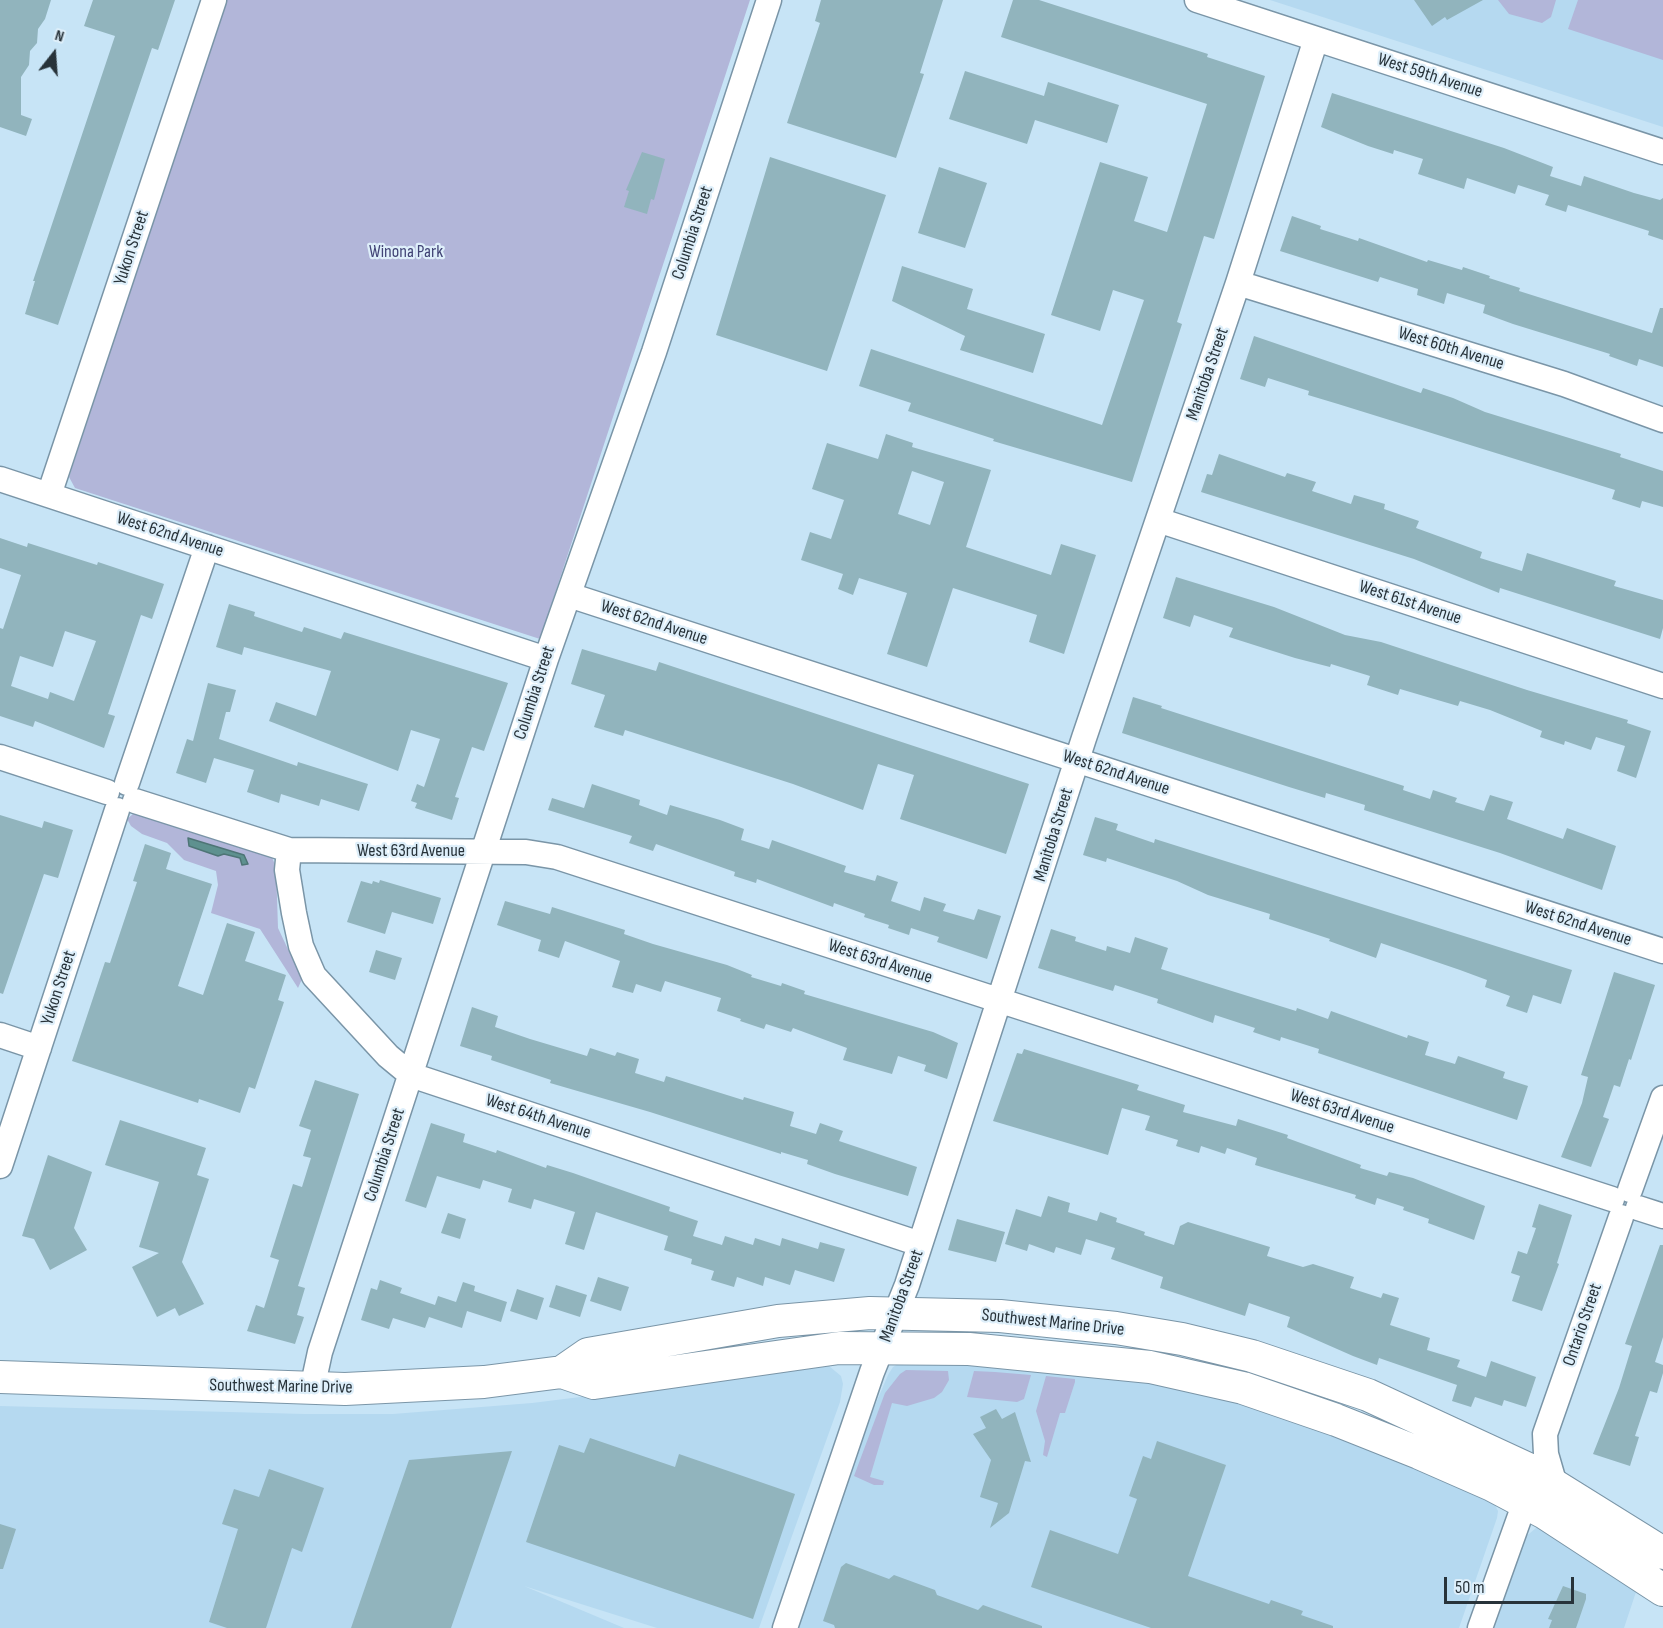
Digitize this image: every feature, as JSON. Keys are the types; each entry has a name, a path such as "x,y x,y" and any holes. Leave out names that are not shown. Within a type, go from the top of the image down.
{"main road":[{"name":"Southwest Marine Drive","path":"562,1372 588,1354 778,1321 898,1313 1054,1321 1116,1328 1204,1344 1280,1365 1368,1395 1520,1465 1663,1553"},
{"name":"Southwest Marine Drive","path":"0,1377 312,1389 428,1386 562,1372 594,1383 839,1348 969,1349 1058,1356 1150,1367 1234,1385 1336,1419 1492,1485 1545,1513 1663,1590"}],"street":[{"name":"Yukon Street","path":"49,495 214,0"},
{"name":"Columbia Street","path":"312,1389 320,1352 546,659 654,352 769,0"},
{"name":"West 59th Avenue","path":"1197,0 1663,152"},
{"name":"Manitoba Street","path":"785,1628 867,1387 898,1313 1077,761 1238,283 1316,39"},
{"name":"West 60th Avenue","path":"1238,283 1564,384 1663,420"},
{"name":"West 62nd Avenue","path":"0,479 546,659"},
{"name":"West 61st Avenue","path":"1158,520 1663,686"},
{"name":"Yukon Street","path":"0,1166 207,547"},
{"name":"West 62nd Avenue","path":"569,595 1663,951"},
{"name":"West 63rd Avenue","path":"0,757 289,850 526,852 557,857 1663,1216"},
{"name":"West 64th Avenue","path":"289,850 287,870 294,913 301,946 315,976 388,1056 411,1075 920,1244"},
{"path":"0,1035 39,1048"},
{"name":"Ontario Street","path":"1555,1485 1546,1454 1545,1434 1663,1098"},
{"path":"1520,1465 1545,1434"},
{"path":"1480,1628 1525,1502 1555,1485"}],"shaded area":[{"path":"1270,0 1663,0 1663,127"},
{"path":"188,838 244,855 248,864 242,865 240,858 224,854 218,856 189,846"},
{"path":"902,1362 1031,1367 1113,1376 1221,1398 1303,1422 1409,1464 1494,1503 1498,1511 1497,1518 1459,1628 798,1628 870,1417 888,1375 893,1367"},
{"path":"829,1366 841,1376 843,1384 840,1402 759,1628 657,1628 524,1586 624,1628 0,1628 0,1406 393,1414 532,1403"},
{"path":"1536,1528 1541,1528 1580,1552 1636,1592 1624,1628 1494,1628 1524,1538"}],"green space":[{"name":"Winona Park","path":"226,0 750,0 540,639 75,488 69,477"},
{"path":"1498,0 1556,0 1551,17 1542,23 1509,14"},
{"path":"1578,0 1663,0 1663,60 1568,29"},
{"path":"140,813 271,855 276,867 278,928 302,979 298,988 260,929 211,913 218,885 216,871 184,860 167,843 142,834 131,826 127,819 133,814"},
{"path":"906,1370 948,1371 949,1380 942,1392 934,1398 907,1406 892,1403 870,1477 884,1481 883,1485 874,1485 854,1476 885,1393"},
{"path":"974,1371 1031,1375 1024,1399 1017,1402 967,1397"},
{"path":"1046,1376 1075,1379 1065,1413 1060,1413 1047,1457 1043,1455 1045,1441 1036,1411"}],"building":[{"path":"0,0 51,0 45,19 38,29 37,43 30,51 29,65 21,77 21,115 32,119 26,136 0,127"},
{"path":"93,0 175,0 158,50 152,48 58,325 25,314 35,281 33,281 115,36 84,26"},
{"path":"821,0 943,0 920,73 924,74 896,158 787,123 820,23 815,21"},
{"path":"1013,0 1039,0 1208,54 1207,57 1265,76 1214,239 1204,236 1177,322 1182,324 1132,482 993,441 994,439 908,411 911,403 859,386 871,349 1102,425 1144,300 1113,290 1100,331 1051,315 1100,162 1148,177 1134,221 1167,232 1207,104 1001,37"},
{"path":"1414,0 1483,0 1447,20 1445,17 1432,26"},
{"path":"965,71 1044,96 1048,82 1119,105 1107,143 1035,120 1027,144 949,119"},
{"path":"1332,93 1504,148 1553,167 1550,176 1581,186 1584,176 1634,193 1660,200 1663,198 1663,240 1648,235 1649,231 1568,205 1566,212 1545,205 1549,195 1518,185 1515,194 1467,178 1464,189 1418,174 1423,159 1394,150 1393,154 1321,127"},
{"path":"642,152 665,159 654,200 651,199 647,214 624,207 629,191 626,190"},
{"path":"770,157 886,195 827,371 716,335"},
{"path":"939,167 987,183 965,248 918,233"},
{"path":"1292,216 1321,226 1320,229 1358,241 1359,238 1427,262 1428,260 1462,270 1463,267 1520,288 1519,291 1652,333 1660,308 1663,308 1663,367 1639,359 1637,366 1609,356 1610,354 1513,324 1483,313 1485,305 1447,293 1444,304 1417,295 1418,289 1380,277 1378,282 1280,251"},
{"path":"902,266 973,289 967,309 1045,334 1033,373 960,350 965,336 892,301"},
{"path":"1254,336 1421,393 1423,388 1485,412 1621,454 1620,457 1663,471 1663,507 1642,501 1640,508 1612,499 1615,490 1308,395 1309,391 1268,378 1265,387 1240,379"},
{"path":"886,434 913,443 912,447 991,470 966,547 1051,575 1061,544 1096,555 1064,654 1029,642 1037,615 953,588 927,667 887,654 907,593 859,578 853,595 838,589 843,574 801,560 810,532 831,539 844,500 812,489 827,443 878,459","holes":["912,471 944,482 930,525 898,514"]},
{"path":"1219,454 1285,477 1287,473 1316,482 1312,491 1351,504 1354,495 1385,504 1384,509 1419,521 1416,528 1482,552 1480,558 1522,571 1527,553 1616,581 1614,586 1663,600 1663,628 1660,639 1500,588 1499,593 1414,559 1201,492 1207,474 1212,475"},
{"path":"0,538 27,547 28,543 97,565 98,562 164,584 152,619 141,615 108,714 115,716 104,748 35,721 33,727 0,716 0,628 3,629 21,575 0,568","holes":["65,631 96,641 74,701 50,692 48,699 11,686 20,656 53,667"]},
{"path":"1176,577 1274,607 1345,635 1381,642 1527,690 1628,720 1627,723 1651,731 1636,778 1617,771 1625,746 1596,737 1591,750 1565,741 1564,745 1540,737 1542,731 1490,710 1460,701 1458,706 1400,689 1398,695 1367,685 1370,676 1331,664 1330,667 1295,658 1229,637 1233,628 1194,615 1190,627 1163,618"},
{"path":"229,604 255,612 254,616 302,632 304,627 341,639 344,632 508,683 484,751 472,747 455,797 459,798 452,820 415,808 417,803 411,801 417,784 424,787 440,739 411,730 398,771 269,721 276,702 316,716 331,671 244,647 242,655 216,647"},
{"path":"582,649 656,671 659,662 1029,784 1006,854 900,819 914,775 878,764 863,810 793,784 625,730 623,736 594,727 605,695 571,684"},
{"path":"208,683 236,690 230,712 226,712 219,739 297,766 298,762 368,784 359,811 321,799 319,806 281,794 279,803 247,792 254,770 214,758 206,783 176,773 187,739 193,741"},
{"path":"1133,697 1404,786 1403,790 1430,799 1433,790 1457,798 1455,802 1484,811 1490,795 1513,802 1507,819 1563,839 1567,828 1616,846 1602,890 1500,853 1364,810 1365,805 1326,793 1325,798 1122,733"},
{"path":"592,784 640,800 639,805 667,815 670,805 720,820 744,829 741,840 769,849 772,840 846,866 844,872 875,881 877,875 898,882 891,901 920,911 924,897 946,904 943,911 974,920 978,909 1001,916 987,959 937,942 939,937 911,928 909,935 888,928 889,925 864,917 865,914 834,903 833,907 757,879 756,883 734,876 735,872 656,844 653,851 629,843 632,836 548,810 552,798 584,808"},
{"path":"0,815 42,828 44,821 73,830 58,878 44,874 3,994 0,993"},
{"path":"1095,817 1118,824 1116,830 1154,843 1155,839 1572,970 1561,1004 1533,995 1527,1013 1506,1006 1510,996 1485,987 1487,980 1460,970 1381,943 1376,958 1329,941 1330,939 1269,919 1270,914 1208,895 1177,881 1107,858 1106,862 1083,855"},
{"path":"145,844 171,853 166,869 212,884 178,986 203,995 227,923 255,932 245,961 286,975 278,1000 284,1002 255,1089 249,1087 240,1113 199,1099 198,1103 72,1061 105,962 110,963 137,882 133,881"},
{"path":"380,880 441,898 433,924 392,912 385,934 347,922 361,881 372,884 373,881 379,883"},
{"path":"505,901 550,914 552,907 625,930 624,934 653,944 727,965 752,975 751,977 781,986 782,983 805,991 804,994 933,1032 958,1043 947,1079 924,1071 926,1065 898,1056 892,1074 843,1060 847,1048 793,1028 791,1032 766,1024 764,1029 740,1021 741,1019 717,1011 721,998 665,981 661,992 636,984 633,993 612,987 620,961 565,941 559,958 538,951 541,940 497,925"},
{"path":"1051,929 1076,937 1075,941 1106,951 1107,946 1130,953 1135,937 1168,948 1161,969 1328,1019 1331,1011 1407,1038 1408,1035 1429,1042 1425,1055 1455,1064 1458,1056 1505,1072 1503,1078 1528,1086 1517,1120 1318,1053 1319,1049 1281,1037 1280,1041 1253,1032 1255,1028 1215,1015 1213,1023 1157,1003 1158,999 1115,985 1113,991 1038,968"},
{"path":"376,950 402,958 395,980 369,972"},
{"path":"1614,972 1655,985 1620,1087 1614,1085 1603,1117 1609,1119 1591,1167 1561,1157 1582,1103 1588,1077 1581,1075"},
{"path":"472,1007 498,1016 495,1027 530,1039 587,1056 590,1048 615,1056 617,1052 639,1059 635,1073 664,1082 666,1076 743,1100 744,1097 794,1112 790,1126 816,1134 820,1123 843,1131 839,1141 917,1167 908,1196 807,1164 808,1160 781,1152 781,1154 550,1083 551,1080 491,1060 492,1056 460,1046"},
{"path":"1024,1049 1139,1085 1137,1090 1185,1105 1183,1112 1236,1126 1238,1119 1288,1135 1287,1138 1361,1165 1360,1168 1387,1176 1389,1172 1413,1178 1485,1206 1474,1240 1428,1223 1429,1219 1403,1210 1404,1207 1377,1198 1375,1205 1355,1198 1356,1195 1255,1165 1257,1158 1227,1148 1225,1154 1201,1146 1199,1153 1176,1146 1178,1140 1145,1130 1150,1116 1122,1108 1108,1155 993,1121 1017,1053 1022,1054"},
{"path":"315,1080 359,1094 298,1286 305,1288 297,1315 304,1317 295,1344 247,1331 256,1305 264,1308 279,1260 270,1257 293,1184 302,1187 311,1158 303,1156 311,1130 299,1126"},
{"path":"120,1120 206,1148 197,1175 209,1179 182,1262 204,1304 179,1316 175,1308 157,1317 132,1267 159,1253 139,1247 159,1182 105,1165"},
{"path":"431,1123 465,1134 463,1142 496,1153 497,1150 546,1168 547,1165 573,1173 670,1207 669,1211 698,1221 693,1236 722,1245 725,1236 753,1245 755,1238 780,1246 782,1238 818,1249 820,1242 845,1249 834,1282 795,1270 790,1285 765,1277 763,1286 737,1277 734,1287 711,1280 714,1271 691,1264 692,1259 664,1250 668,1236 596,1212 584,1250 565,1244 575,1212 534,1199 531,1209 508,1202 512,1189 483,1180 480,1189 437,1176 426,1208 405,1201"},
{"path":"48,1155 92,1172 74,1228 87,1250 50,1270 34,1239 22,1236"},
{"path":"1048,1196 1070,1203 1068,1212 1097,1221 1100,1212 1117,1218 1116,1222 1145,1232 1144,1235 1174,1245 1180,1226 1188,1222 1270,1247 1267,1256 1303,1267 1313,1264 1354,1277 1350,1288 1381,1298 1383,1293 1399,1298 1390,1325 1430,1338 1427,1350 1460,1360 1457,1367 1486,1377 1491,1361 1536,1377 1526,1407 1504,1400 1502,1406 1475,1397 1471,1407 1452,1401 1457,1385 1379,1358 1377,1365 1353,1356 1287,1327 1290,1317 1249,1303 1245,1316 1160,1288 1163,1277 1111,1259 1115,1248 1086,1239 1081,1255 1056,1247 1054,1253 1029,1244 1027,1251 1005,1244 1016,1209 1041,1217"},
{"path":"1539,1204 1572,1215 1557,1263 1559,1264 1542,1311 1512,1301 1520,1276 1511,1273 1518,1251 1527,1254 1536,1228 1532,1227"},
{"path":"448,1213 466,1219 460,1239 441,1233"},
{"path":"957,1219 1005,1232 996,1262 948,1250"},
{"path":"1660,1245 1663,1245 1663,1337 1655,1362 1663,1365 1663,1373 1657,1393 1650,1391 1635,1436 1639,1437 1630,1466 1593,1454 1619,1388 1632,1346 1625,1344"},
{"path":"598,1277 629,1287 621,1311 590,1301"},
{"path":"380,1280 402,1288 400,1293 435,1305 438,1296 456,1302 463,1282 475,1286 474,1291 507,1302 501,1322 467,1311 462,1328 429,1317 425,1328 393,1318 389,1329 361,1320 371,1288 377,1290"},
{"path":"556,1285 587,1295 580,1317 549,1307"},
{"path":"517,1289 544,1298 537,1320 510,1311"},
{"path":"996,1409 1002,1419 1015,1412 1031,1462 1025,1461 1009,1513 990,1528 998,1503 980,1497 991,1460 973,1434 986,1428 980,1417"},
{"path":"590,1438 675,1467 679,1454 795,1494 753,1619 526,1542 559,1445 584,1453"},
{"path":"1157,1441 1226,1465 1188,1576 1269,1604 1271,1600 1303,1611 1301,1615 1333,1626 1333,1628 1151,1628 1031,1587 1050,1530 1118,1554 1137,1499 1129,1496 1143,1456 1151,1459"},
{"path":"512,1451 451,1628 351,1628 409,1460"},
{"path":"269,1469 324,1488 302,1552 292,1548 266,1628 227,1628 209,1622 238,1529 222,1524 234,1489 259,1497"},
{"path":"0,1524 16,1529 3,1569 0,1569"},
{"path":"846,1563 889,1579 894,1575 935,1590 937,1595 978,1610 983,1605 1042,1626 1042,1628 835,1628 834,1625 823,1621 841,1567"},
{"path":"1563,1586 1586,1594 1586,1599 1576,1628 1549,1628 1552,1620 1548,1619"}]}
